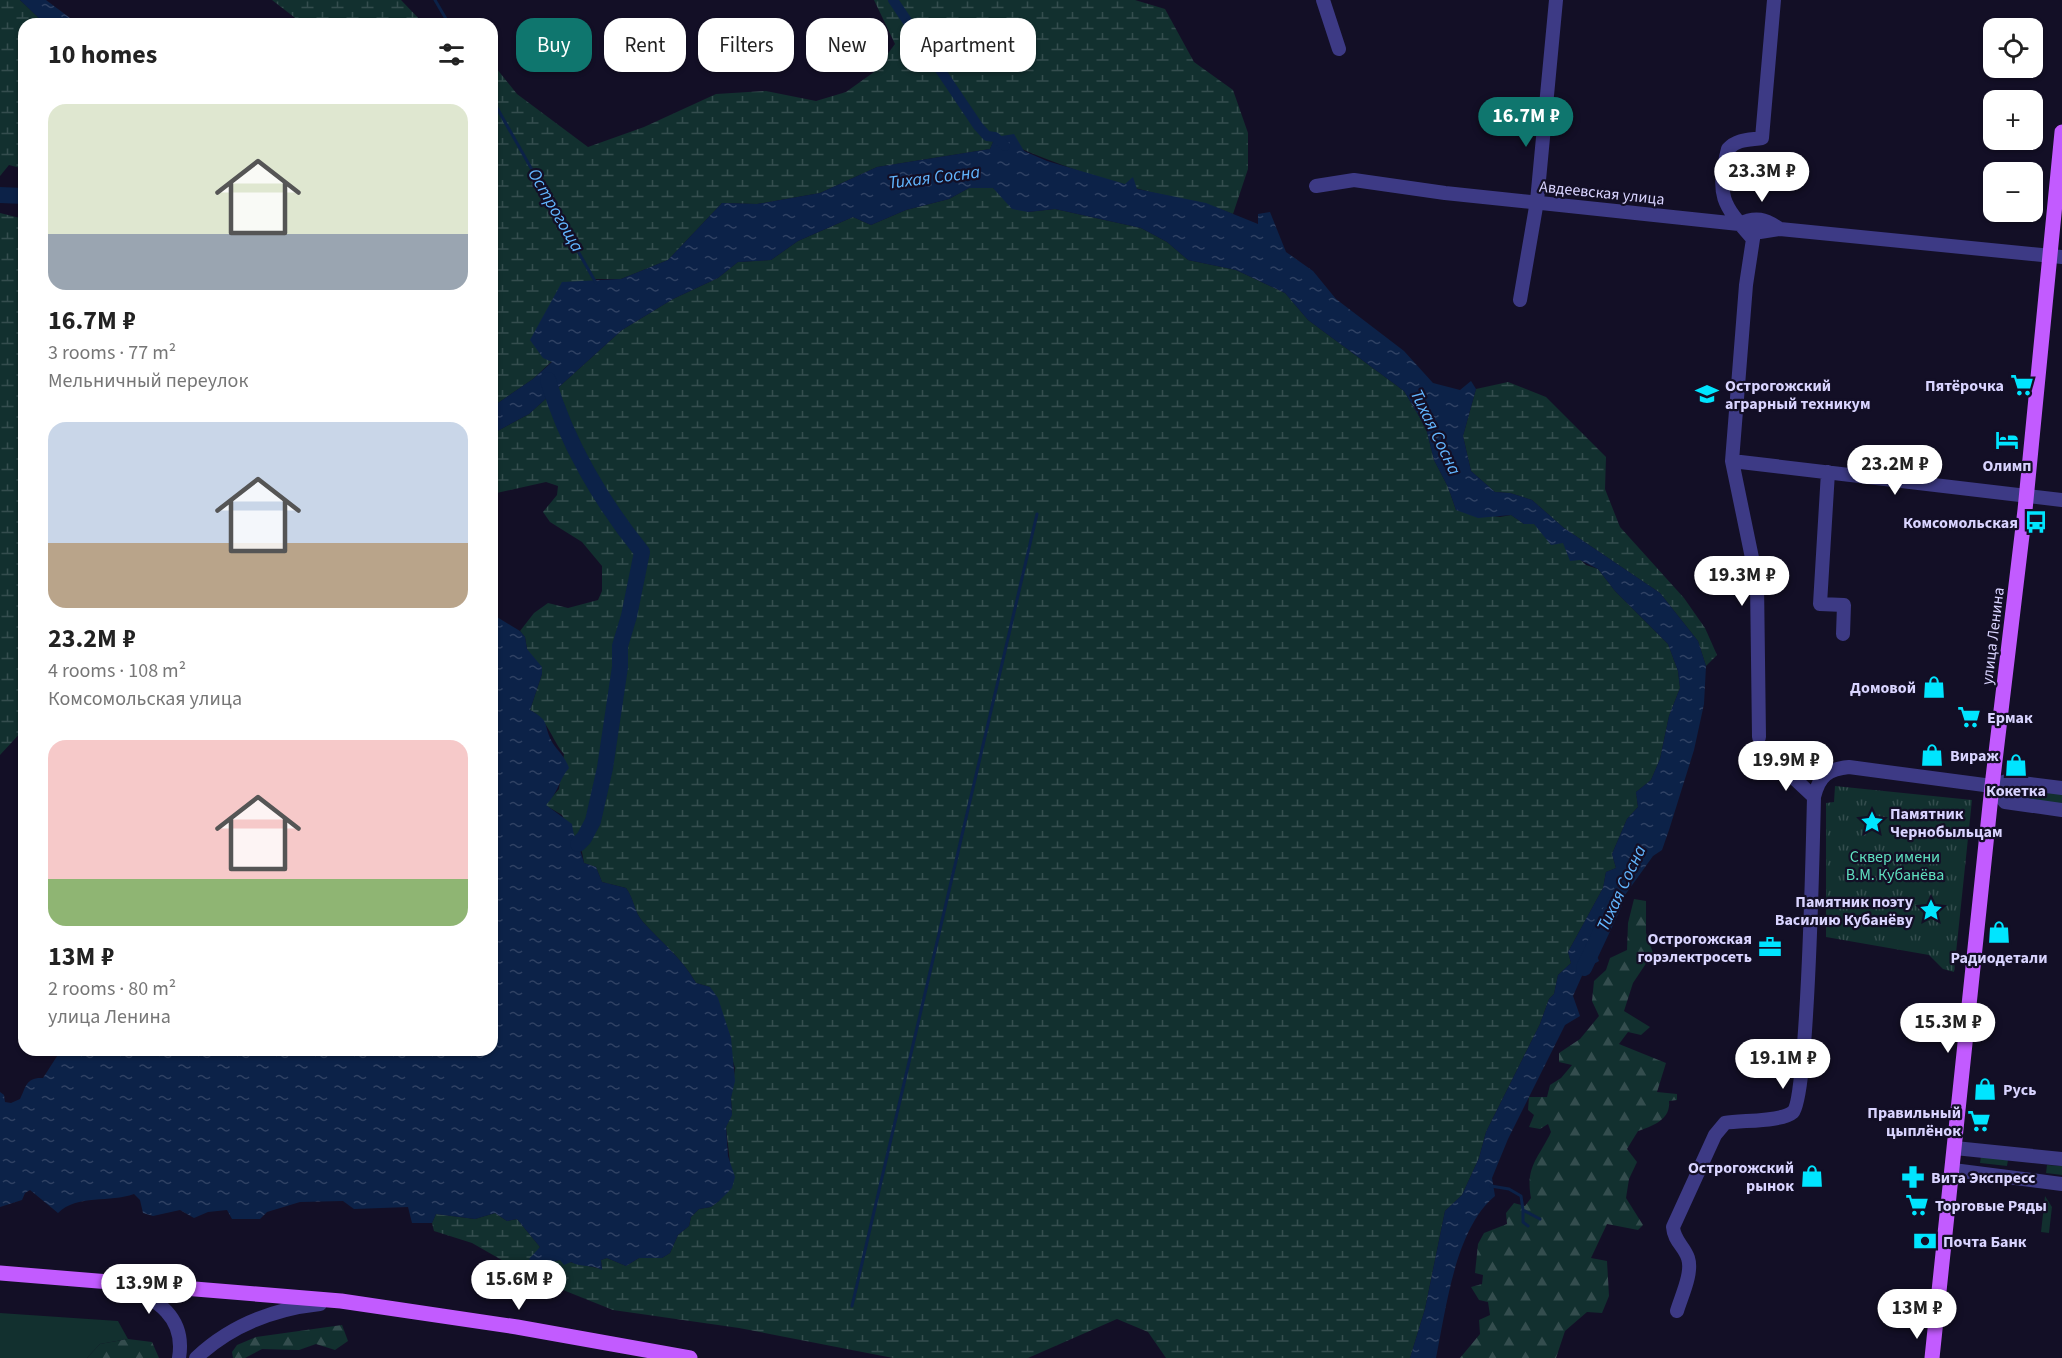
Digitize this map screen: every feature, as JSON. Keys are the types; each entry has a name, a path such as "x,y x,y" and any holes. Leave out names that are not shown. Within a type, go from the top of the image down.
{"main road":[{"name":"улица Ленина","path":"1932,1358 1992,786 2056,256 2062,132"},
{"path":"0,1273 342,1301 690,1358"}],"street":[{"path":"1323,0 1339,49"},
{"path":"1520,300 1537,201 1556,0"},
{"path":"1759,737 1757,582 1732,461 1746,285 1752,239 1724,203 1721,190 1728,149 1733,144 1762,138 1774,0"},
{"name":"Авдеевская улица","path":"1316,186 1354,180 1445,193 1739,224 1760,232 1780,230 2056,256"},
{"path":"1732,461 2062,500"},
{"path":"1828,472 1820,604 1844,605 1843,634"},
{"path":"1780,765 1814,797"},
{"path":"1677,1311 1689,1270 1688,1258 1673,1235 1673,1227 1715,1135 1725,1123 1786,1115 1792,1112 1797,1105 1804,1056 1814,797 1817,784 1826,773 1849,767 1992,786 2007,781 2062,788"},
{"path":"1992,786 2005,802 2062,810"},
{"path":"1955,1148 2062,1160"},
{"path":"1953,1170 2062,1184"},
{"path":"116,1282 153,1299 170,1313 180,1334 179,1358"},
{"path":"196,1358 225,1335 270,1313 342,1301"}],"green space":[{"path":"0,0 20,0 39,18 18,18 18,167 9,165 0,176"},
{"path":"272,0 401,0 418,18 295,18"},
{"path":"874,0 1135,0 1165,9 1194,62 1233,90 1248,133 1248,169 1233,214 1084,173 995,137 990,149 877,167 820,193 757,204 722,203 668,260 621,279 595,279 552,361 533,379 498,403 498,70 517,94 588,147 644,127 716,94 766,91 816,101 846,92 874,72 888,72 888,53 895,44 888,29 888,18 883,18"},
{"path":"969,188 993,188 1028,212 1055,209 1141,228 1167,242 1188,260 1236,270 1285,293 1308,320 1404,391 1426,428 1434,460 1448,487 1456,510 1500,517 1511,515 1524,524 1534,524 1563,543 1586,565 1598,569 1615,591 1668,644 1678,671 1680,688 1669,716 1660,759 1651,780 1636,792 1638,807 1627,819 1612,854 1616,868 1606,872 1603,888 1568,952 1571,963 1558,975 1554,994 1549,999 1540,1024 1486,1132 1479,1158 1462,1195 1445,1211 1425,1309 1410,1358 1166,1358 1148,1332 1117,1319 1028,1358 893,1358 739,1328 613,1310 533,1278 472,1243 434,1231 432,1223 436,1214 475,1219 495,1213 507,1221 517,1219 540,1247 535,1254 535,1265 560,1260 602,1269 601,1260 607,1258 626,1266 639,1258 662,1258 670,1253 678,1235 689,1226 691,1217 699,1209 711,1207 719,1201 731,1172 726,1127 732,1114 731,1098 735,1068 731,1055 731,1038 710,987 696,983 678,958 643,922 626,888 602,882 596,867 584,863 582,852 562,815 545,805 559,789 564,754 545,724 530,710 542,674 527,649 525,637 520,631 534,613 548,603 568,608 598,600 602,591 602,566 582,542 550,522 543,512 557,495 558,486 546,482 498,493 498,431 529,414 622,330 673,299 718,278 738,262 771,260 798,241 853,217 871,225 906,210 949,199"},
{"path":"0,213 18,218 18,736 0,755"},
{"path":"1508,382 1546,397 1606,457 1605,489 1620,527 1684,598 1705,628 1717,655 1706,666 1698,641 1660,593 1564,528 1532,500 1510,493 1495,492 1471,471 1463,436 1476,389"},
{"name":"Сквер имени В.М. Кубанёва","path":"1835,786 1972,800 1954,972 1943,969 1929,955 1826,937 1826,803 1834,802"},
{"path":"2014,787 2062,794 2062,804 2012,797"},
{"path":"1634,899 1646,901 1646,933 1653,953 1633,983 1624,1011 1650,1027 1641,1035 1628,1032 1619,1044 1666,1063 1657,1092 1677,1094 1677,1100 1669,1101 1669,1108 1664,1118 1638,1131 1627,1149 1637,1162 1629,1179 1626,1198 1643,1225 1638,1230 1607,1224 1591,1258 1607,1261 1609,1296 1602,1313 1587,1312 1565,1331 1556,1358 1460,1358 1480,1334 1479,1320 1490,1315 1488,1302 1479,1300 1471,1287 1482,1284 1483,1275 1475,1273 1478,1244 1484,1233 1507,1224 1506,1213 1514,1203 1525,1206 1531,1198 1530,1178 1534,1163 1551,1132 1548,1124 1540,1129 1529,1127 1534,1115 1528,1110 1529,1097 1547,1097 1550,1085 1561,1078 1572,1065 1559,1062 1559,1053 1580,1039 1599,1016 1592,1001 1594,981 1606,970 1610,958 1627,950 1628,923"},
{"path":"1981,1156 2008,1160 2007,1166 1980,1163"},
{"path":"2047,1165 2062,1166 2062,1175 2046,1173"},
{"path":"2045,1196 2052,1207 2049,1233 2041,1232"},
{"path":"0,1313 118,1321 128,1339 100,1344 87,1358 0,1358"},
{"path":"342,1325 348,1341 335,1350 316,1344 299,1350 262,1349 245,1358 233,1358 232,1352 237,1345 256,1337"},
{"path":"128,1339 152,1342 159,1358 87,1358 100,1344"}],"water":[{"path":"20,0 46,0 70,18 39,18"},
{"path":"1014,134 1024,151 1047,161 1125,184 1133,177 1137,189 1206,203 1258,224 1258,214 1270,212 1286,252 1313,271 1336,299 1404,351 1433,383 1460,390 1471,381 1476,389 1463,436 1471,471 1495,492 1510,493 1532,500 1564,528 1660,593 1698,641 1706,666 1704,704 1694,750 1662,850 1653,856 1602,927 1594,949 1599,961 1585,969 1573,996 1580,1016 1565,1025 1508,1139 1492,1178 1495,1196 1481,1210 1461,1249 1454,1271 1436,1358 1410,1358 1425,1309 1445,1211 1462,1195 1479,1158 1486,1132 1540,1024 1549,999 1554,994 1558,975 1571,963 1568,952 1603,888 1606,872 1616,868 1612,854 1627,819 1638,807 1636,792 1651,780 1660,759 1669,716 1680,688 1678,671 1668,644 1615,591 1598,569 1580,560 1570,561 1563,543 1551,545 1534,524 1524,524 1511,515 1478,518 1456,510 1448,487 1434,460 1426,428 1404,391 1308,320 1285,293 1236,270 1188,260 1167,242 1141,228 1055,209 1028,212 1012,209 993,188 969,188 949,199 906,210 871,225 853,217 798,241 771,260 738,262 718,278 673,299 622,330 529,414 498,431 498,403 533,379 552,362 543,358 530,340 562,282 621,279 668,260 722,203 757,204 820,193 877,167 990,149 995,137"},
{"path":"498,618 520,631 525,637 527,649 542,667 542,674 530,710 543,720 551,740 569,768 554,796 546,805 572,824 584,863 596,867 602,882 626,888 643,922 678,958 696,983 710,987 718,998 731,1038 735,1081 731,1098 732,1115 726,1127 728,1156 735,1177 732,1188 719,1201 711,1207 699,1209 691,1217 689,1226 678,1235 670,1253 662,1258 639,1258 626,1266 607,1258 601,1260 602,1270 571,1262 564,1265 560,1260 535,1265 529,1259 540,1247 517,1219 507,1221 495,1213 475,1219 436,1214 432,1223 412,1223 408,1207 354,1209 343,1201 300,1202 267,1212 260,1219 232,1219 227,1210 208,1212 194,1218 180,1210 153,1216 143,1213 140,1200 134,1194 75,1203 58,1213 30,1190 25,1193 22,1200 0,1207 0,1092 4,1095 5,1102 11,1103 20,1099 30,1081 43,1078 57,1056 498,1056"}],"waterway":[{"name":"Острогоща","path":"435,0 446,18"},
{"path":"893,0 978,126 987,136 995,137 1005,146"},
{"name":"Острогоща","path":"498,110 596,283"},
{"name":"Тихая Сосна","path":"0,195 18,196"},
{"path":"548,380 565,426 587,471 613,513 642,552 629,616 620,646 620,667 605,768 593,821 578,844"},
{"path":"852,1306 1037,514"},
{"name":"Тихая Сосна","path":"1584,968 1614,904"},
{"path":"1491,1186 1509,1189 1521,1196 1523,1210 1540,1219"},
{"path":"1523,1210 1523,1222 1528,1226"}],"place":[{"name":"Пятёрочка","path":"2022,385"},
{"name":"Острогожский аграрный техникум","path":"1707,394"},
{"name":"Олимп","path":"2007,440"},
{"name":"Комсомольская","path":"2036,522"},
{"name":"Домовой","path":"1934,687"},
{"name":"Ермак","path":"1969,717"},
{"name":"Вираж","path":"1932,755"},
{"name":"Кокетка","path":"2016,765"},
{"name":"Памятник Чернобыльцам","path":"1872,822"},
{"name":"Памятник поэту Василию Кубанёву","path":"1931,910"},
{"name":"Радиодетали","path":"1999,932"},
{"name":"Острогожская горэлектросеть","path":"1770,947"},
{"name":"Русь","path":"1985,1089"},
{"name":"Правильный цыплёнок","path":"1979,1121"},
{"name":"Острогожский рынок","path":"1812,1176"},
{"name":"Вита Экспресс","path":"1913,1177"},
{"name":"Торговые Ряды","path":"1917,1205"},
{"name":"Почта Банк","path":"1925,1241"}]}
